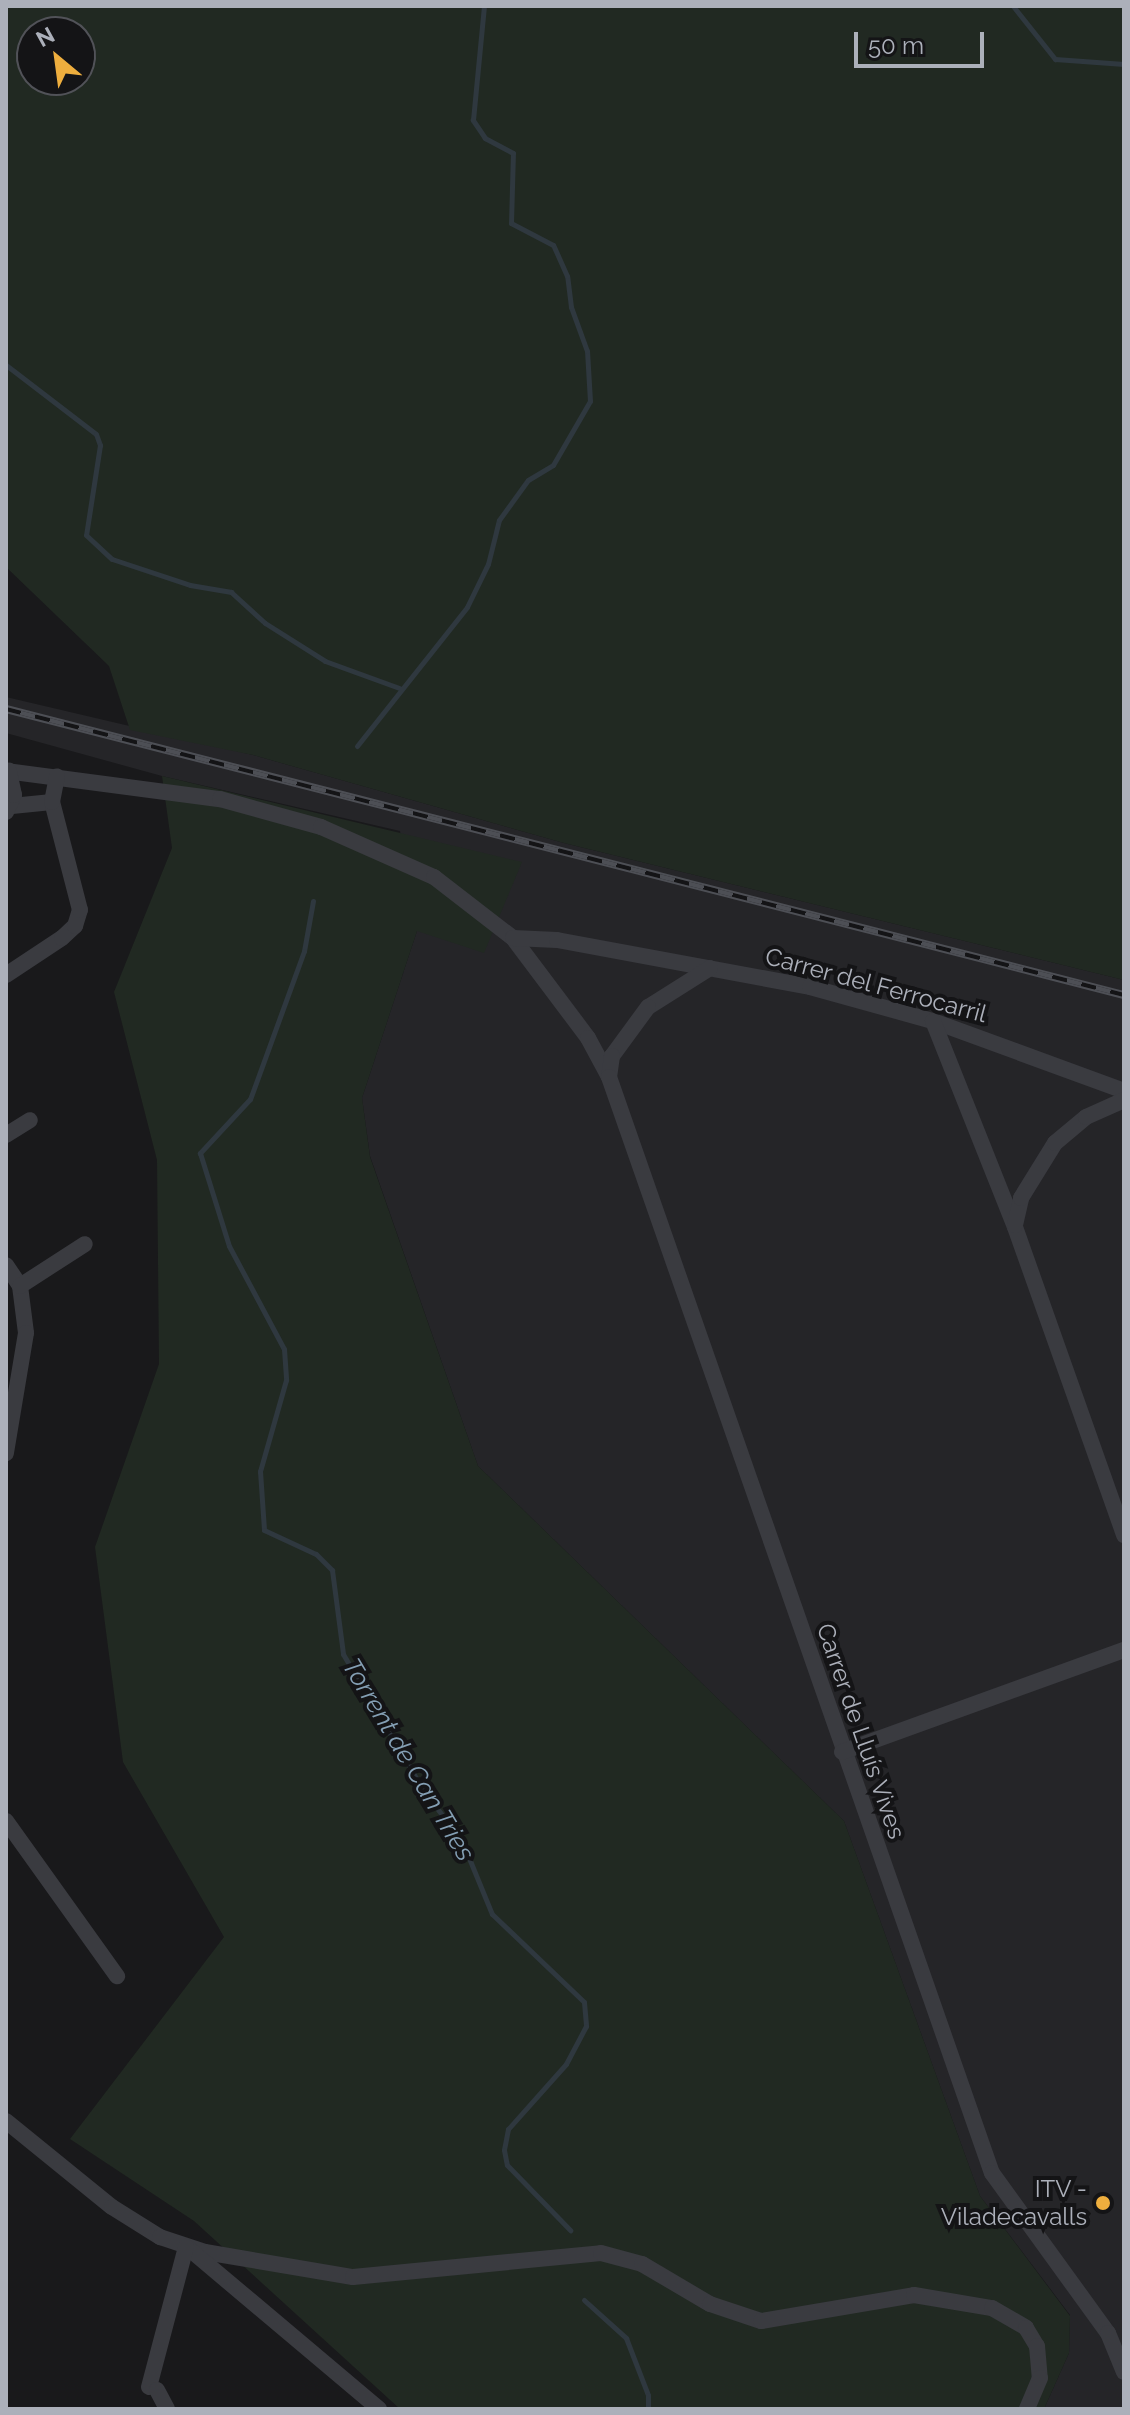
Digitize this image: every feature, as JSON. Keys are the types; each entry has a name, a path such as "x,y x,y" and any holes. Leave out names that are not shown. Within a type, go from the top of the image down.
{"street":[{"name":"Carrer de Lluís Vives","path":"7,771 220,799 321,827 434,877 513,938 588,1038 609,1077 842,1752 992,2173 1116,2334 1124,2372"},
{"path":"7,771 9,809 52,802"},
{"path":"6,975 62,938 75,926 80,910 52,802 57,776"},
{"name":"Carrer del Ferrocarril","path":"513,938 557,940 810,987 933,1021 1124,1091"},
{"path":"609,1077 612,1056 648,1007 710,968"},
{"path":"933,1021 1015,1227 1124,1535"},
{"path":"955,1070 960,1046 980,1038"},
{"path":"1015,1227 1021,1198 1055,1143 1086,1117 1124,1100"},
{"path":"6,1135 30,1120"},
{"path":"20,1286 85,1244"},
{"path":"6,1265 20,1286 25,1359 6,1453"},
{"path":"842,1752 1124,1650"},
{"path":"6,1821 117,1976"},
{"path":"6,2121 112,2207 186,2247 379,2409"},
{"path":"167,2409 153,2389 186,2247"},
{"path":"186,2247 353,2277 601,2253 642,2264 710,2304 761,2321 914,2295 955,2298 1005,2314 1032,2336 1042,2366 1027,2409"}],"shaded area":[{"path":"6,6 1124,6 1124,980 564,843 253,755 130,730 109,666 6,567"},
{"path":"6,697 253,755 564,843 1124,980 1124,2409 1044,2409 1069,2353 1070,2315 980,2196 844,1821 478,1466 370,1156 362,1098 417,931 400,831 162,776 6,733"},
{"path":"162,776 522,862 484,953 417,931 362,1098 370,1157 478,1466 844,1821 980,2196 1070,2316 1069,2353 1044,2409 400,2409 194,2221 70,2139 224,1937 123,1762 95,1547 159,1364 157,1160 114,992 172,848"}],"waterway":[{"path":"357,746 467,607 488,564 499,520 528,480 553,465 590,401 587,351 571,307 567,276 553,245 511,223 513,153 485,138 473,120 484,6"},
{"path":"1013,6 1055,59 1124,64"},
{"path":"6,365 96,434 100,445 86,535 112,559 190,585 231,592 265,623 325,661 399,688"},
{"name":"Torrent de Can Tries","path":"313,901 304,951 250,1099 200,1153 229,1246 284,1349 286,1380 260,1471 264,1530 316,1554 332,1570 343,1654 423,1790 462,1841 492,1914 584,2002 586,2026 566,2064 508,2129 504,2150 507,2165 570,2230"},
{"name":"Torrent de Can Tries","path":"584,2300 626,2338 648,2395 648,2409"}],"railway":[{"path":"6,709 1124,995"}],"place":[{"name":"ITV - Viladecavalls","path":"1103,2203"}]}
